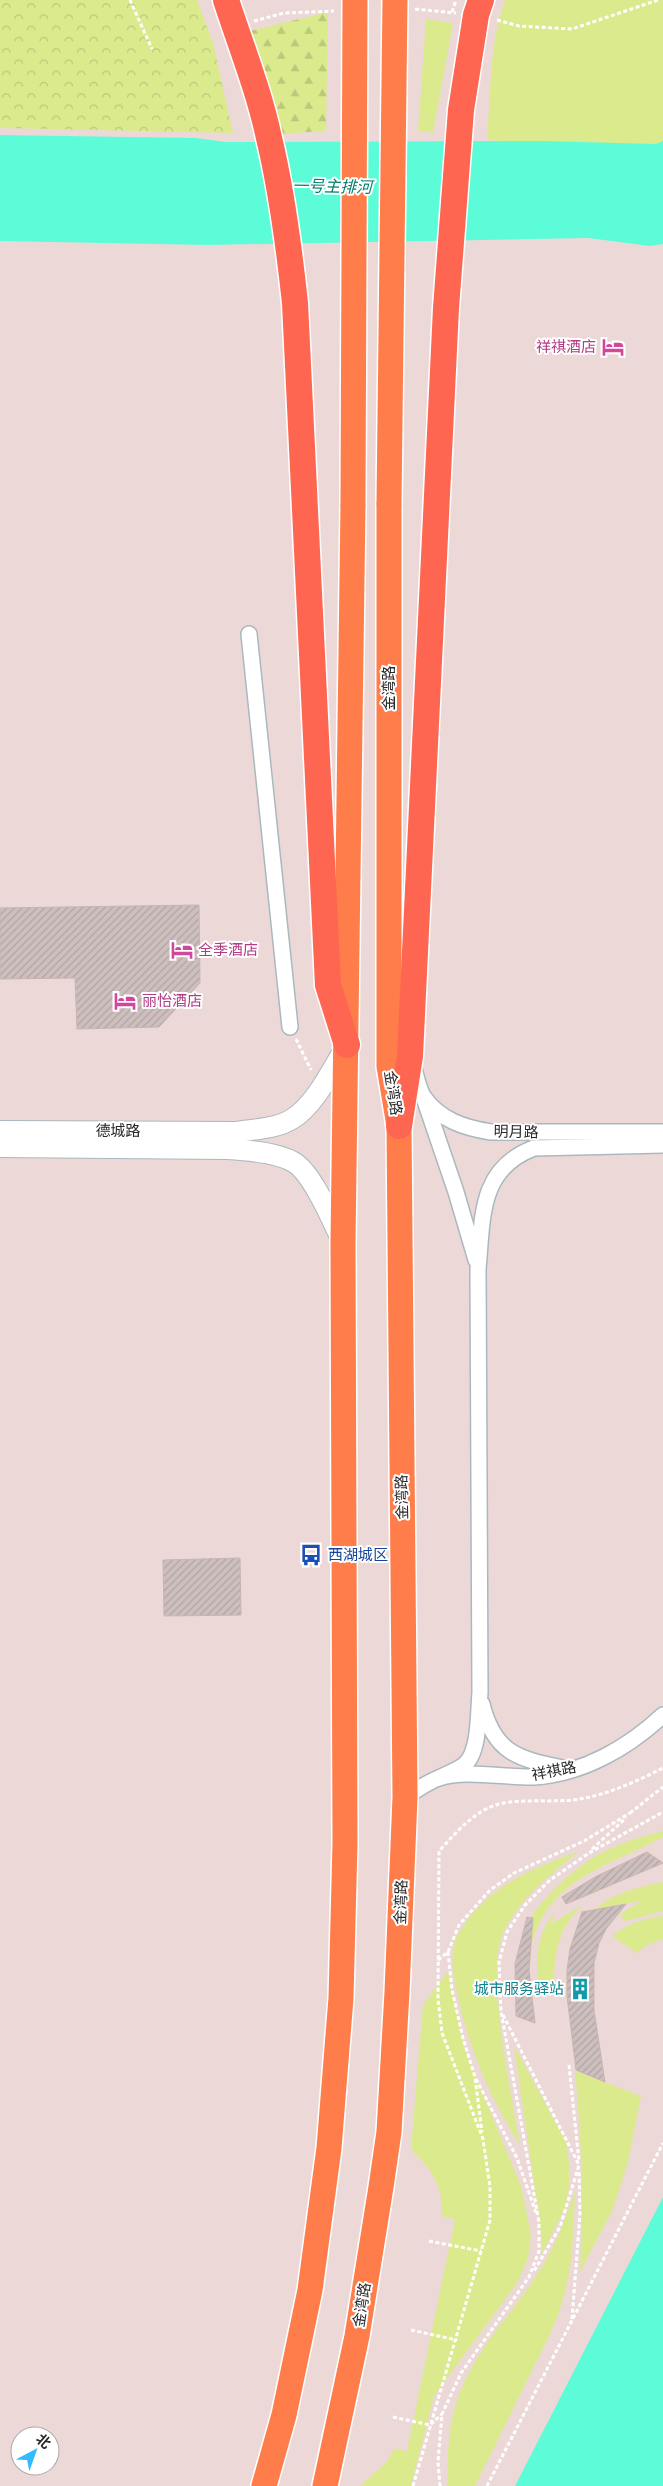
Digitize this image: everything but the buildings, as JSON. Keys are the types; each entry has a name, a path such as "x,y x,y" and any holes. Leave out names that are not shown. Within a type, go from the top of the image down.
{"highway":[{"path":"226,0 256,87 269,136 282,200 295,302 328,985 347,1045"},
{"path":"399,1126 410,1056 446,308 470,9"}],"main road":[{"path":"264,2486 284,2415 310,2290 329,2148 341,1998 345,1843 343,1243 353,504 355,0"},
{"name":"金湾路","path":"324,2486 356,2336 388,2132 397,1992 405,1797 399,1126 389,1066 389,503 395,0"}],"street":[{"path":"249,634 290,1027"},
{"path":"232,1140 293,1119 320,1089 347,1045"},
{"name":"明月路","path":"410,1056 423,1095 439,1113 455,1123 473,1129 491,1132 663,1132"},
{"path":"423,1095 456,1192 478,1269 480,1693 475,1747 471,1758 464,1765 439,1778"},
{"name":"德城路","path":"0,1131 232,1140"},
{"path":"232,1140 294,1163 318,1191 343,1243"},
{"name":"德城路","path":"0,1147 232,1140"},
{"name":"明月路","path":"478,1269 484,1206 490,1186 502,1168 518,1154 534,1148 551,1146 663,1145"},
{"path":"480,1693 485,1717 494,1736 508,1751 527,1761 571,1769"},
{"name":"祥祺路","path":"405,1797 439,1778 472,1775 535,1777 571,1769 625,1746 663,1714"}],"path":[{"path":"130,0 152,49"},
{"path":"456,0 470,9 519,26 572,29 658,0"},
{"path":"438,10 446,12"},
{"path":"254,20 266,18"},
{"path":"290,1027 320,1089"},
{"path":"483,2139 442,2033 438,1999 439,1851 469,1820 489,1807 506,1802 546,1802 580,1799 606,1792 663,1768"},
{"path":"588,1853 630,1813 663,1787"},
{"path":"529,2278 539,2251 539,2222 501,2011 499,1962 507,1932 525,1905 550,1880 588,1853 663,1812"},
{"path":"413,2486 457,2340 490,2220 490,2187 475,2077 463,2038 452,1990 448,1952 459,1925 490,1890 514,1873 584,1840 630,1813"},
{"path":"438,1960 448,1952"},
{"path":"440,2486 438,2462 442,2414 461,2373 529,2278 560,2227 579,2165 501,2011"},
{"path":"569,2065 579,2165 580,2214 572,2321"},
{"path":"475,2077 517,2158 539,2222"},
{"path":"487,2486 663,2143"},
{"path":"429,2241 482,2251"},
{"path":"411,2330 457,2340"},
{"path":"430,2425 442,2414"},
{"path":"393,2417 430,2425"}],"green space":[{"path":"0,0 197,0 213,43 233,133 0,128"},
{"path":"505,0 663,0 663,143 617,148 487,140 493,51"},
{"path":"328,12 326,131 276,134 246,32"},
{"path":"426,19 453,23 433,133 418,131"},
{"path":"663,1831 663,1837 601,1867 565,1890 551,1905 539,1924 531,1948 527,1924 543,1902 564,1880 600,1854 637,1838"},
{"path":"578,1852 526,1898 503,1933 498,1952 498,2005 506,2068 520,2145 500,2111 476,2058 464,2021 454,1979 453,1949 457,1935 464,1925 475,1911 500,1888 530,1871"},
{"path":"663,1882 663,1911 625,1921 620,1914 642,1901 610,1906 585,1918 611,1898 641,1887"},
{"path":"582,1905 568,1923 559,1940 555,1959 554,1982 539,1985 538,1956 544,1929 555,1912 551,1924"},
{"path":"663,1916 663,1939 645,1946 637,1953 612,1936 636,1922"},
{"path":"448,1971 465,2051 521,2186 531,2235 528,2258 517,2283 434,2396 411,2486 360,2486 386,2463 394,2449 407,2451 455,2219 441,2216 441,2196 435,2179 425,2164 411,2149 423,2005"},
{"path":"514,2046 566,2142 569,2164 569,2187 565,2208 541,2256 542,2246 538,2210"},
{"path":"575,2071 641,2096 628,2162 613,2209 580,2272 581,2172"},
{"path":"575,2192 571,2262 564,2295 552,2330 475,2486 448,2486 449,2438 460,2392 477,2358 533,2281 548,2256"}],"water":[{"name":"一号主排河","path":"0,135 196,138 226,142 541,141 656,144 663,141 663,244 650,246 588,238 208,245 0,241"},
{"path":"663,2197 663,2486 515,2486"}],"place":[{"name":"祥祺酒店","path":"613,347"},
{"name":"全季酒店","path":"182,950"},
{"name":"丽怡酒店","path":"125,1001"},
{"name":"西湖城区","path":"311,1555"},
{"name":"城市服务驿站","path":"580,1989"}]}
